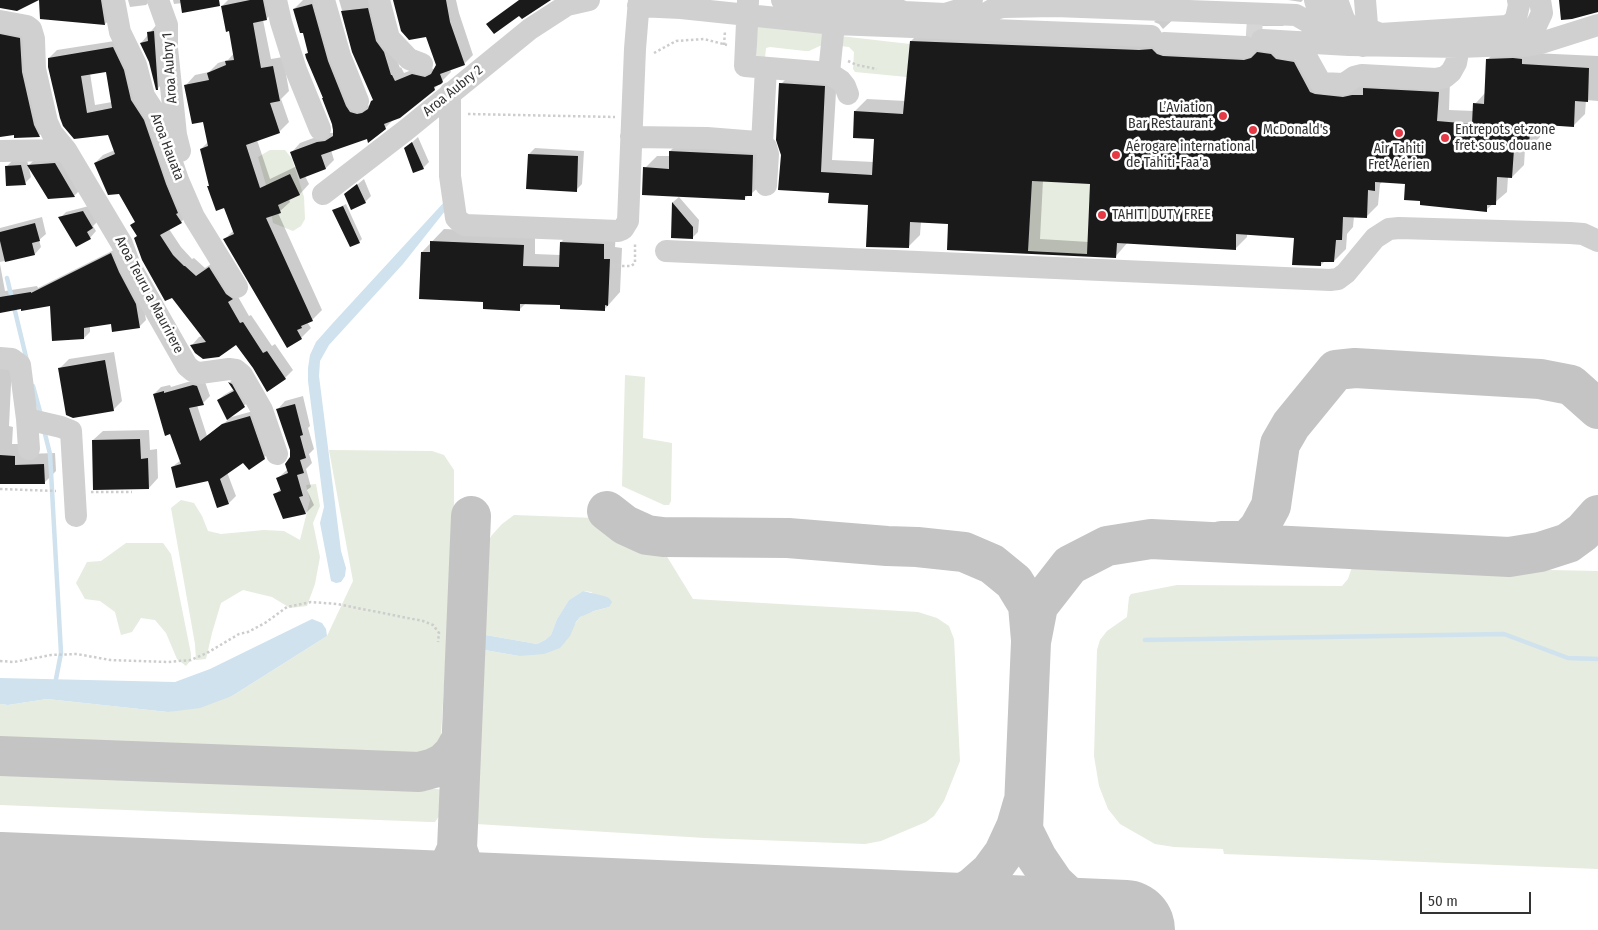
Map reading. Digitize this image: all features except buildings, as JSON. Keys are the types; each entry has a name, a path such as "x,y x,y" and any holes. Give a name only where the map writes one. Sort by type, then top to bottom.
{"street":[{"name":"Aroa Hauata","path":"114,0 120,32 136,65 144,96 154,113 178,180 194,217 237,288"},
{"name":"Aroa Aubry 1","path":"158,0 167,26 167,48 176,135 194,194 210,220"},
{"path":"276,0 296,70 320,129"},
{"path":"324,0 340,56 358,101"},
{"path":"379,0 389,38 409,59 422,64"},
{"name":"Aroa Aubry 2","path":"323,194 406,130 450,103 530,29 567,5 589,0"},
{"path":"789,4 893,15 939,7 945,14 965,8 972,0"},
{"path":"1315,0 1319,14 1336,43"},
{"path":"1327,0 1333,18 1336,43"},
{"path":"1336,43 1344,19 1337,0"},
{"path":"1365,0 1367,25 1375,33 1406,33 1507,26 1512,23 1518,12 1518,0"},
{"path":"450,103 450,176 452,196 456,218 465,225 618,231 623,229 628,220 631,128 644,52 638,3 703,5 748,16 840,24 1254,41 1459,47 1524,46 1541,43 1598,25"},
{"path":"789,4 869,35 1158,37"},
{"path":"644,52 642,36 657,21 703,5"},
{"path":"980,23 992,10 1003,7 1054,6 1296,15 1310,22 1336,43"},
{"path":"1541,7 1551,29 1564,35"},
{"path":"1512,45 1534,30 1541,7"},
{"path":"748,16 762,144"},
{"name":"Aroa Teuru a Maurirere","path":"0,21 27,26 31,29 34,39 35,69 46,122 52,134 66,150 122,244 130,266 188,366 193,371 200,373 229,369 236,370 242,375 262,410 277,454"},
{"path":"957,28 980,23 1158,37"},
{"path":"829,65 840,24"},
{"path":"1254,41 1302,49 1321,82 1344,84 1354,77 1362,75 1436,79 1445,77 1451,72 1456,63 1459,47"},
{"path":"755,67 829,65"},
{"path":"829,65 848,94"},
{"path":"631,128 743,140 762,144 766,147 768,154 766,185"},
{"path":"0,151 66,150"},
{"path":"666,251 1330,280 1338,279 1346,273 1375,238 1389,229 1570,233 1583,234 1598,241"},
{"path":"0,358 12,359 20,365 33,421 29,449"},
{"path":"33,421 71,431 76,516"}],"path":[{"path":"644,52 656,50 676,41 704,39 739,47 748,16"},
{"path":"829,65 842,58 857,65 877,69"},
{"path":"450,103 596,115 631,128"},
{"path":"612,266 631,266 634,263 635,235"},
{"path":"0,489 48,491"},
{"path":"75,492 132,492"},
{"path":"0,661 14,662 51,655 78,654 110,660 168,662 191,660 239,634 248,632 265,623 287,607 311,602 326,602 423,621 433,625 439,634 438,642"}],"shaded area":[{"path":"756,23 823,26 822,45 809,51 770,47 766,48 765,58 757,56"},
{"path":"840,36 910,44 907,77 855,72 853,69 854,52 849,47 840,46"},
{"path":"270,150 285,150 292,159 304,197 305,219 301,226 293,231 273,223 266,185 258,157"},
{"path":"1032,181 1093,184 1089,202 1088,237 1097,255 1019,250 1029,229"},
{"path":"625,375 645,377 643,438 672,443 671,501 669,505 664,505 622,486"},
{"path":"329,450 432,451 444,455 454,470 454,516 441,736 439,743 433,751 424,755 0,740 0,704 8,705 47,699 168,712 232,696 327,636 353,581"},
{"path":"316,484 320,506 313,523 320,557 315,584 307,606 290,608 272,597 243,590 221,603 206,659 196,660 195,644 171,508 181,500 194,503 208,531 221,534 264,530 284,531 300,540 310,500 306,485"},
{"path":"514,515 595,518 625,538 666,555 693,599 918,612 937,618 949,626 954,639 960,761 944,801 934,816 926,822 881,841 865,844 705,838 476,824 479,649 519,656 572,628 580,617 587,613 609,607 591,592 583,591 569,600 557,619 551,635 537,644 480,634 486,545 502,524"},
{"path":"126,543 163,543 171,554 191,654 191,660 186,666 177,659 166,633 155,620 141,618 132,632 121,635 115,612 100,601 85,599 76,583 87,562 101,561"},
{"path":"1352,567 1598,571 1598,869 1224,854 1223,849 1174,847 1155,844 1120,824 1108,809 1099,786 1094,756 1097,650 1100,640 1107,631 1127,617 1131,594 1177,585 1342,586 1348,579"},
{"path":"0,773 437,789 441,790 440,815 435,822 430,822 0,805"}],"water":[{"path":"446,200 449,206 403,264 329,345 320,361 319,376 341,551 346,568 345,576 341,582 336,583 331,581 320,523 324,507 308,381 310,355 316,342"},
{"path":"583,591 604,596 612,602 609,607 580,617 570,636 560,648 544,654 519,656 479,649 480,634 537,644 545,640 551,635 557,619 569,600"},
{"path":"312,619 322,623 326,629 327,636 232,696 200,708 168,712 47,699 8,705 0,704 0,678 175,682 210,669"}],"waterway":[{"path":"7,278 27,361"},
{"path":"33,386 41,415"},
{"path":"44,430 50,454 61,653 56,679"},
{"path":"1145,640 1504,634 1568,658 1598,659"}],"taxiway":[{"path":"1221,541 1247,541 1259,528 1271,506 1280,444 1291,425 1336,370 1355,368 1540,379 1571,385 1598,409"},
{"path":"607,511 625,525 647,535 663,537 788,538 964,552 992,564 1014,582 1028,605 1031,640"},
{"path":"1122,930 1073,901 1054,883 1037,858 1023,830 1031,642 1038,606 1070,565 1107,546 1151,539 1509,557 1540,552 1568,543 1583,532 1598,515"},
{"path":"395,899 419,892 438,879 448,869 457,849 471,516"},
{"path":"0,756 419,772 444,763 453,754 461,740"},
{"path":"877,919 931,911 973,887 990,872 1004,853 1016,827 1023,803"},
{"path":"457,849 464,869 472,883 502,903"},
{"path":"0,879 7,882"}],"runway":[{"path":"0,882 1125,930"}],"tunnel":[{"path":"1246,34 1262,35"}],"place":[{"name":"L’Aviation Bar Restaurant","path":"1223,116"},
{"name":"McDonald's","path":"1253,130"},
{"name":"Air Tahiti Fret Aérien","path":"1399,133"},
{"name":"Entrepots et zone fret sous douane","path":"1445,138"},
{"name":"Aérogare international de Tahiti-Faa'a","path":"1116,155"},
{"name":"TAHITI DUTY FREE","path":"1102,215"}]}
